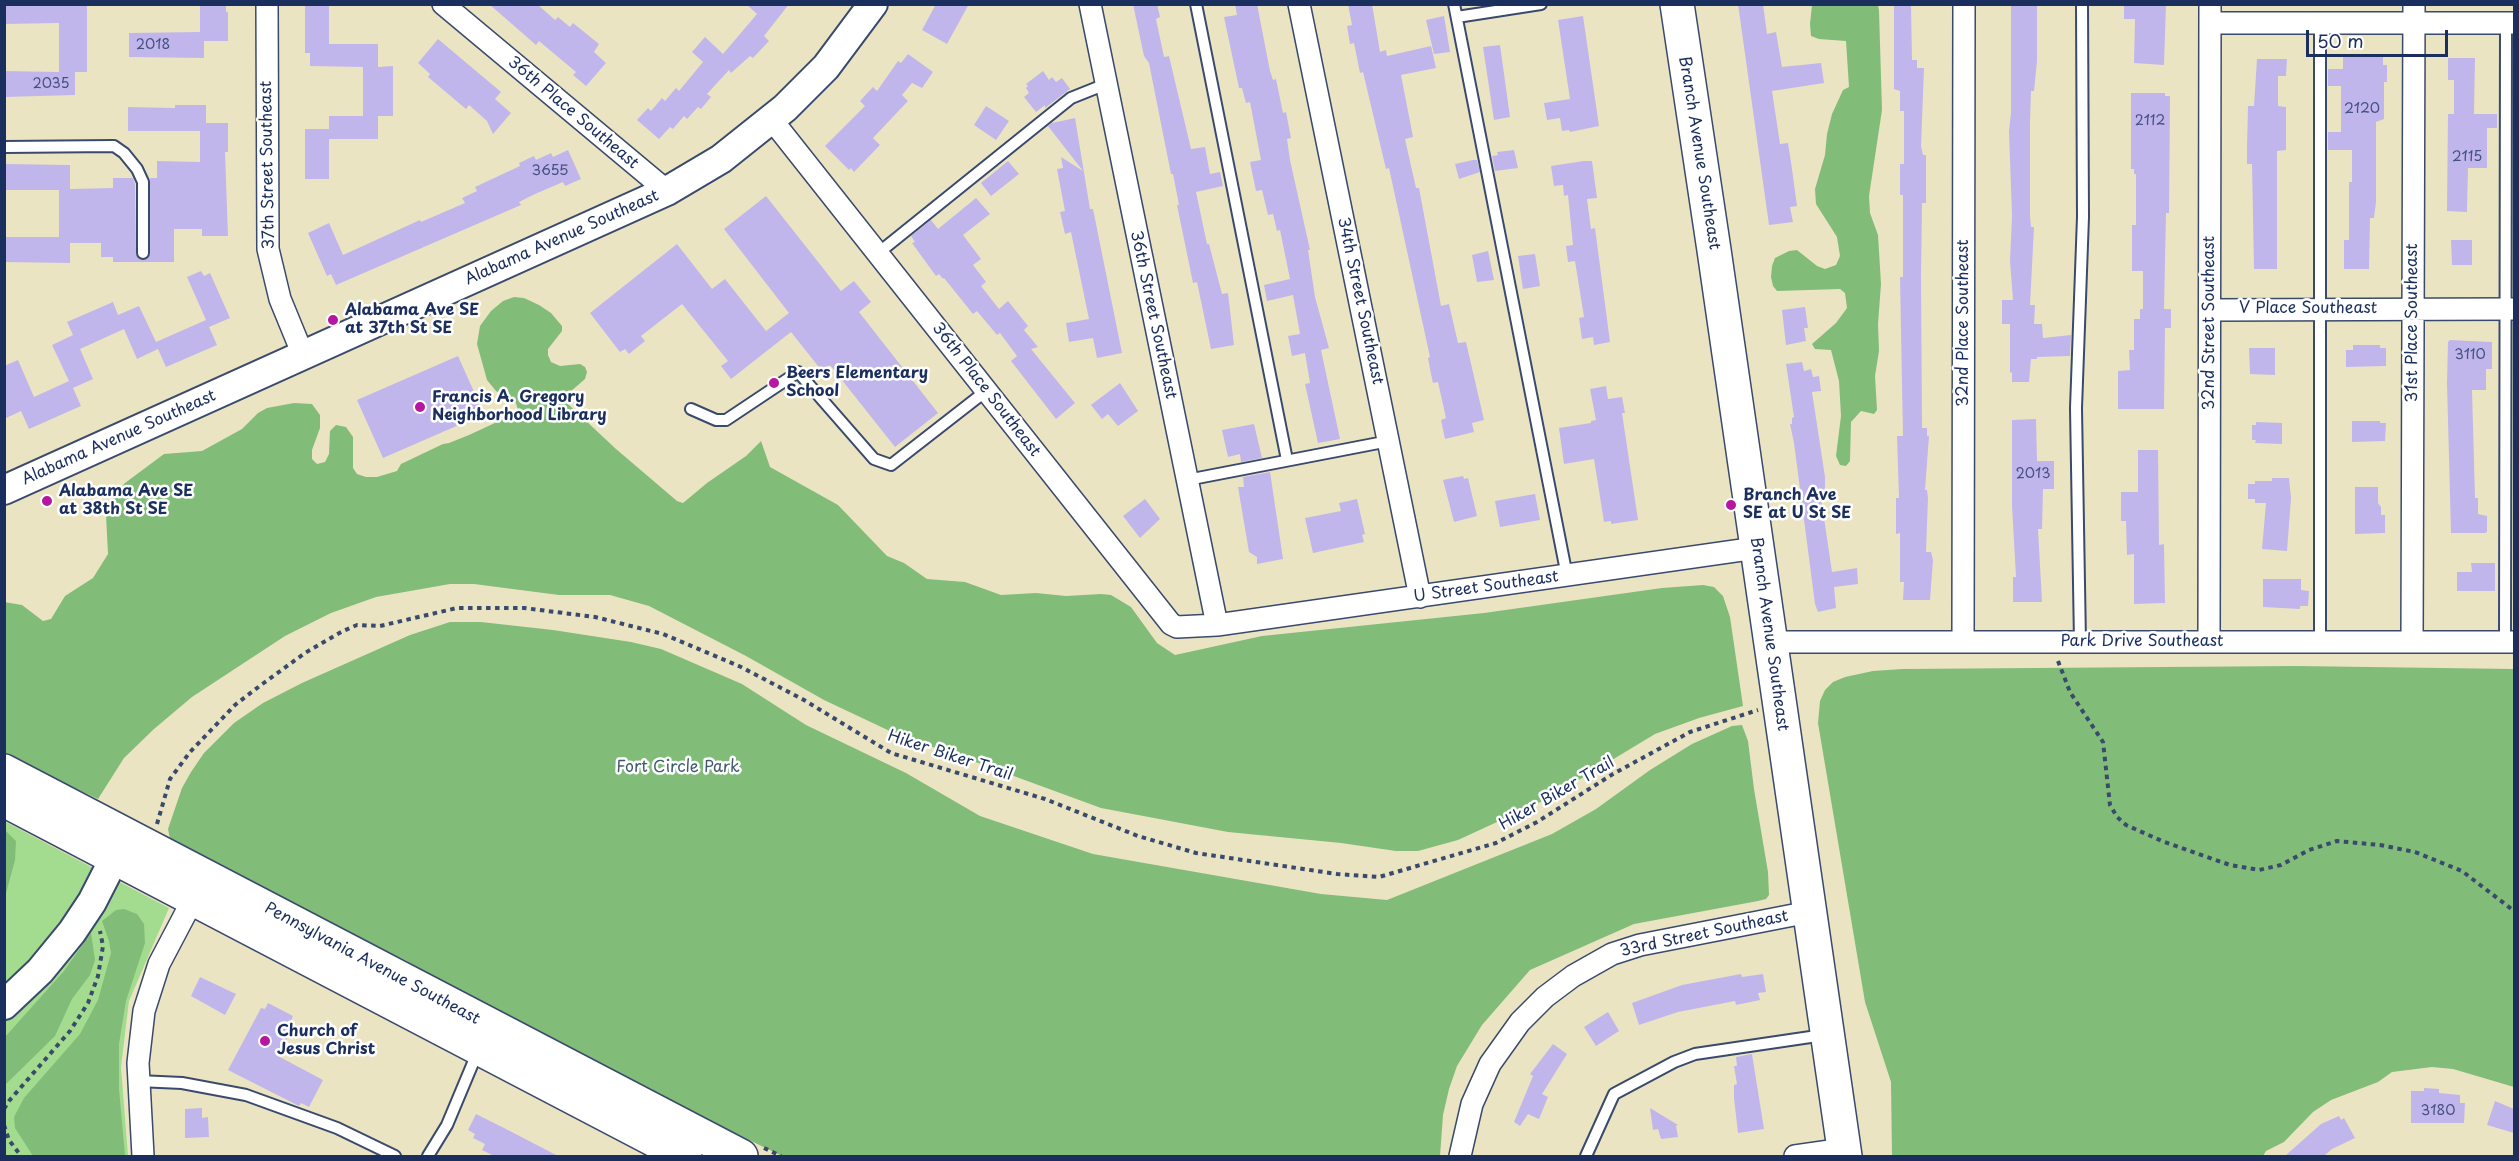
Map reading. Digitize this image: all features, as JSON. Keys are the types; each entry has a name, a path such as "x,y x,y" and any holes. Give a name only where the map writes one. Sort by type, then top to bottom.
{"highway":[{"name":"Branch Avenue Southeast","path":"1677,4 1844,1153"},
{"name":"Pennsylvania Avenue Southeast","path":"4,771 134,841 199,888 485,1037 741,1156"},
{"name":"Pennsylvania Avenue Southeast","path":"4,800 134,841"},
{"name":"Pennsylvania Avenue Southeast","path":"485,1037 685,1156"}],"main road":[{"name":"Alabama Avenue Southeast","path":"4,490 667,191 721,159 772,120 826,67 873,4"},
{"path":"4,1005 40,971 72,932 134,841"}],"street":[{"name":"37th Street Southeast","path":"267,4 268,249 280,299 303,355"},
{"name":"36th Place Southeast","path":"443,4 667,191"},
{"name":"36th Street Southeast","path":"1090,4 1216,625"},
{"name":"34th Street Southeast","path":"1299,4 1420,597"},
{"name":"32nd Place Southeast","path":"1963,642 1964,4"},
{"path":"2210,14 2320,24 2414,14 2510,23"},
{"name":"32nd Street Southeast","path":"2209,642 2210,14"},
{"name":"31st Place Southeast","path":"2412,641 2414,14"},
{"name":"36th Place Southeast","path":"772,120 1171,624 1183,628 1216,625"},
{"name":"V Place Southeast","path":"2210,310 2510,309"},
{"name":"U Street Southeast","path":"1216,625 1756,548"},
{"name":"Park Drive Southeast","path":"1769,642 2510,642"},
{"path":"143,1156 138,1081 141,1028 149,990 159,964 199,888"},
{"name":"33rd Street Southeast","path":"1460,1156 1472,1104 1495,1056 1509,1035 1533,1009 1573,976 1612,954 1640,945 1809,912"},
{"path":"1795,1156 1844,1153"}],"lane":[{"path":"1196,4 1287,460"},
{"path":"1454,4 1567,576"},
{"path":"1457,17 1541,4"},
{"path":"2080,642 2076,408 2083,217 2082,4"},
{"path":"2510,23 2510,642"},
{"path":"2320,24 2320,642"},
{"path":"877,254 1071,98 1106,84"},
{"path":"4,147 114,146 124,153 137,169 143,182 143,253"},
{"path":"691,409 716,420 726,420 798,372 874,459 891,465 986,391"},
{"path":"1187,480 1389,441"},
{"path":"1586,1156 1614,1094 1674,1062 1695,1054 1827,1034"},
{"path":"428,1156 447,1125 485,1037"},
{"path":"138,1081 182,1083 246,1095 337,1128 395,1156"}],"path":[{"name":"Hiker Biker Trail","path":"134,841 170,779 190,752 220,720 261,685 305,653 357,625 380,626 457,608 524,608 595,616 663,634 752,672 804,700 891,753 1044,798 1138,836 1196,853 1337,874 1379,877 1496,843 1537,822 1612,774 1690,732 1736,715 1779,704"},
{"path":"2057,657 2070,692 2103,742 2110,805 2117,817 2126,825 2162,841 2230,865 2259,870 2282,865 2309,850 2337,841 2380,845 2415,852 2462,871 2514,910"},
{"path":"4,1109 70,1031 88,1002 98,976 103,946 100,923"},
{"path":"4,1125 9,1140 21,1156"}],"green space":[{"path":"1812,5 1878,5 1879,11 1882,110 1869,196 1870,213 1878,235 1881,284 1878,324 1879,351 1875,376 1877,410 1874,414 1861,411 1851,422 1850,461 1846,466 1840,465 1836,456 1841,416 1839,381 1831,350 1815,349 1812,344 1836,323 1847,308 1845,293 1840,289 1777,291 1771,277 1775,258 1789,251 1797,250 1817,266 1825,269 1836,265 1840,256 1837,237 1816,204 1815,189 1825,155 1832,114 1843,90 1849,87 1846,41 1819,39 1811,36"},
{"path":"514,297 524,298 539,305 551,313 562,326 562,331 548,349 551,362 560,366 580,364 585,367 587,372 585,379 570,392 569,405 616,449 677,501 683,503 746,456 761,441 770,467 838,505 887,556 904,563 927,579 965,582 1001,595 1036,593 1066,596 1111,595 1131,607 1157,643 1175,655 1262,636 1484,613 1662,588 1703,585 1714,587 1723,596 1730,617 1743,706 1699,718 1655,734 1549,798 1458,840 1418,851 1396,851 1228,832 1101,808 940,749 913,742 824,700 746,656 649,606 610,595 559,595 474,584 450,584 376,597 331,613 285,636 192,697 154,729 124,758 98,799 5,755 4,602 22,605 43,621 51,619 65,596 93,578 108,554 106,515 114,496 125,483 164,454 202,451 242,429 258,413 267,408 294,403 312,404 320,415 320,428 312,450 312,459 317,464 325,462 329,454 330,431 336,425 346,427 353,437 353,468 357,474 377,477 397,471 401,464 443,444 469,435 518,410 516,403 496,391 487,380 477,344 480,326 491,311 503,301"},
{"name":"Fort Circle Park","path":"450,622 481,622 553,630 661,649 742,684 806,725 906,773 980,816 1093,854 1321,894 1387,900 1552,834 1596,809 1650,770 1692,744 1732,726 1742,725 1748,741 1768,872 1769,895 1766,899 1758,901 1634,924 1530,970 1482,1025 1457,1066 1443,1115 1440,1156 782,1156 524,1028 431,978 407,961 298,908 170,839 168,829 182,788 204,753 234,723 263,703 302,683 410,635"},
{"path":"2296,666 2514,669 2514,1087 2453,1069 2432,1067 2392,1072 2378,1082 2331,1100 2313,1112 2284,1142 2266,1151 2263,1156 1892,1156 1891,1082 1865,1002 1818,723 1820,701 1825,690 1833,682 1845,677 1873,671 1902,669"},
{"path":"4,821 169,908 129,1001 121,1067 128,1156 5,1156"},
{"path":"5,830 16,841 15,860 5,897"},
{"path":"124,909 137,914 144,924 145,943 126,1001 119,1044 119,1089 125,1156 33,1156 15,1128 14,1117 24,1098 80,1034 98,1000 111,953 102,921 116,910"},
{"path":"91,933 95,960 90,975 72,999 55,1036 5,1085 5,1037 64,971"}],"building":[{"path":"4,4 87,4 87,72 75,72 75,95 4,97 4,71 59,72 59,23 4,24"},
{"path":"200,4 226,4 228,41 204,41 204,58 129,57 129,33 200,32"},
{"path":"305,4 329,4 329,44 378,44 378,67 393,66 393,116 378,116 378,139 329,139 329,179 305,179 305,129 329,129 329,116 363,116 363,67 310,66 310,53 305,53"},
{"path":"489,4 537,4 555,20 558,17 570,27 573,23 599,44 594,52 606,63 586,86 573,75 576,72 539,41 536,45"},
{"path":"746,4 789,4 764,36 769,41 753,58 750,56 731,73 729,70 707,94 711,97 701,109 698,107 687,119 684,116 673,129 670,127 659,139 637,120 648,108 651,111 662,98 665,101 676,88 679,91 703,62 692,52 705,37 723,54 757,14"},
{"path":"936,4 969,4 947,44 922,30"},
{"path":"1133,4 1157,4 1160,17 1156,19 1164,57 1169,56 1191,149 1205,147 1210,174 1220,172 1223,186 1196,192 1207,244 1209,244 1222,294 1228,293 1234,345 1211,349 1197,282 1193,283 1173,174 1171,174 1149,63 1144,56"},
{"path":"1235,4 1257,4 1270,71 1273,80 1276,79 1283,113 1286,112 1291,138 1287,139 1290,160 1310,250 1308,250 1315,297 1329,348 1321,350 1340,439 1318,443 1305,384 1310,383 1305,353 1292,356 1288,336 1300,334 1293,295 1267,301 1264,285 1290,279 1280,230 1277,231 1273,214 1268,215 1262,190 1256,191 1250,162 1261,160 1250,102 1246,103 1242,88 1239,88 1224,17 1237,15"},
{"path":"1348,4 1372,4 1380,52 1386,50 1387,56 1431,46 1436,68 1401,75 1413,137 1405,139 1416,188 1419,188 1441,306 1449,304 1458,343 1466,342 1484,420 1472,423 1474,432 1445,439 1441,420 1446,418 1438,382 1433,383 1428,358 1430,357 1389,168 1386,169 1354,43 1350,44 1347,26 1352,25"},
{"path":"1738,4 1763,4 1767,34 1776,32 1782,67 1821,63 1824,83 1772,91 1780,144 1788,143 1797,206 1790,207 1793,222 1769,225"},
{"path":"1894,4 1911,4 1912,60 1917,60 1917,68 1924,68 1921,146 1923,155 1926,155 1926,203 1922,203 1922,428 1927,428 1927,436 1929,436 1925,490 1927,490 1928,498 1926,552 1931,552 1933,560 1930,600 1903,600 1904,582 1900,582 1900,533 1896,534 1896,498 1899,498 1897,436 1903,436 1900,277 1903,277 1903,195 1900,195 1900,164 1904,164 1904,111 1900,111 1900,91 1894,89"},
{"path":"2011,4 2037,4 2037,61 2034,91 2031,91 2030,122 2030,216 2031,227 2034,227 2030,305 2035,305 2034,324 2042,324 2043,338 2071,335 2070,356 2031,359 2029,382 2012,382 2010,324 2002,324 2002,300 2013,300 2010,261 2012,216 2009,131"},
{"path":"2124,4 2166,4 2164,65 2134,63 2135,19 2124,19"},
{"path":"1444,16 1450,52 1434,54 1426,20"},
{"path":"1583,16 1599,126 1570,132 1569,130 1562,131 1560,118 1547,120 1544,103 1570,99 1558,20"},
{"path":"438,39 501,92 495,99 511,113 493,134 487,121 469,105 466,109 428,77 430,74 418,63"},
{"path":"1500,45 1510,117 1494,120 1483,47"},
{"path":"908,54 933,72 922,88 912,83 902,95 908,101 873,138 880,145 854,172 851,168 849,170 825,146 865,106 860,101 873,87 877,91 898,61 901,63"},
{"path":"2343,54 2383,54 2383,65 2387,65 2387,82 2384,82 2384,119 2376,122 2376,202 2374,218 2370,218 2369,269 2344,269 2344,240 2349,240 2349,182 2352,182 2352,150 2328,150 2328,132 2341,132 2341,86 2328,86 2328,69 2343,69"},
{"path":"2448,58 2475,58 2474,114 2497,114 2497,128 2487,128 2487,168 2468,168 2467,212 2447,211 2448,114 2454,114 2454,80 2448,80"},
{"path":"2257,59 2287,59 2286,76 2278,76 2278,106 2286,107 2286,150 2277,151 2277,269 2254,269 2252,164 2247,164 2247,148 2248,106 2254,106"},
{"path":"1043,71 1049,80 1052,77 1056,82 1062,78 1070,89 1036,112 1024,97 1029,93 1026,84"},
{"path":"2131,93 2165,93 2165,96 2170,96 2169,213 2166,213 2164,309 2171,309 2171,328 2165,328 2164,409 2118,409 2118,371 2130,370 2129,350 2134,350 2134,319 2140,319 2140,309 2143,309 2143,271 2132,271 2132,225 2136,225 2136,174 2134,174 2134,169 2131,169"},
{"path":"175,105 206,105 206,123 228,123 228,152 225,152 228,236 202,236 202,229 174,229 174,262 113,262 113,257 101,257 101,243 70,243 70,263 4,262 4,237 59,237 59,190 4,190 4,164 70,165 70,189 113,188 113,178 133,178 136,254 140,260 147,259 150,253 150,178 157,178 157,161 200,162 200,131 128,131 128,107 175,108"},
{"path":"986,106 1009,121 996,140 974,125"},
{"path":"1075,118 1090,209 1093,209 1122,353 1097,358 1093,338 1069,342 1066,323 1089,319 1071,232 1065,234 1060,212 1065,211 1057,169 1063,168 1061,157 1083,171 1048,126"},
{"path":"568,150 581,179 565,186 563,182 535,194 519,202 521,205 336,285 331,274 327,276 308,233 329,223 343,255 420,220 421,222 465,203 462,198 477,191 475,187 520,166 519,163 534,156 536,160 551,153 553,157"},
{"path":"1514,150 1518,168 1495,171 1492,156 1498,155 1497,152"},
{"path":"1477,160 1480,172 1459,179 1455,164"},
{"path":"1008,161 1019,174 991,196 981,183"},
{"path":"1592,161 1597,198 1587,199 1591,229 1595,228 1610,342 1594,345 1593,337 1582,339 1579,318 1584,317 1575,261 1568,262 1566,246 1573,245 1568,195 1564,196 1563,185 1554,186 1551,166"},
{"path":"766,196 841,291 854,281 871,302 859,312 938,413 895,447 830,365 822,371 791,332 731,379 721,366 728,361 682,304 641,336 645,341 629,354 625,349 620,352 590,313 677,244 712,289 725,279 766,331 789,313 724,229"},
{"path":"976,198 990,214 963,235 981,259 973,265 986,282 981,286 999,309 1008,301 1028,326 1024,330 1038,347 1031,349 1075,403 1056,419 1011,361 1017,356 1000,333 997,335 977,311 973,314 944,278 939,274 936,276 912,243 915,242 911,236 931,220 938,229"},
{"path":"2451,240 2472,240 2472,265 2452,265"},
{"path":"1488,251 1494,280 1477,282 1472,255"},
{"path":"1535,254 1540,286 1523,289 1518,256"},
{"path":"201,271 204,276 210,273 230,318 209,327 217,345 166,367 158,349 137,359 124,329 80,349 93,379 73,388 81,406 29,429 21,411 4,419 4,366 18,360 34,397 69,381 52,345 73,335 67,322 113,302 118,315 139,306 156,342 206,320 187,277"},
{"path":"1805,307 1808,328 1804,328 1806,341 1786,345 1782,310"},
{"path":"2450,340 2492,342 2492,369 2486,369 2486,390 2472,390 2475,498 2478,498 2478,514 2487,516 2487,532 2485,533 2451,533 2447,383 2448,342"},
{"path":"2353,345 2380,345 2380,348 2386,348 2386,366 2346,367 2346,350 2353,350"},
{"path":"2249,348 2275,348 2275,375 2250,374"},
{"name":"Francis A. Gregory Neighborhood Library","path":"458,356 484,414 383,458 357,400"},
{"path":"1802,362 1804,371 1811,369 1813,377 1819,376 1821,391 1812,392 1825,477 1825,490 1820,491 1832,572 1857,568 1858,584 1834,587 1836,608 1818,612 1790,424 1794,417 1786,364"},
{"path":"1120,383 1138,411 1118,426 1108,414 1102,419 1091,405"},
{"path":"1606,386 1608,399 1622,397 1625,413 1622,413 1638,520 1611,524 1611,521 1604,522 1594,459 1564,464 1559,428 1591,423 1596,420 1590,389"},
{"path":"2036,419 2037,461 2054,461 2054,489 2043,489 2042,529 2038,529 2042,602 2013,602 2013,577 2016,577 2012,506 2012,420"},
{"path":"2352,421 2386,423 2385,441 2352,442"},
{"path":"2256,422 2282,423 2282,444 2255,443 2256,440 2252,440 2252,425 2256,425"},
{"path":"1254,424 1262,458 1241,462 1240,454 1228,457 1222,430"},
{"path":"2138,450 2158,450 2159,545 2164,544 2165,603 2134,604 2134,554 2127,555 2126,521 2121,521 2121,492 2138,492"},
{"path":"1270,472 1283,559 1257,564 1257,557 1249,552 1238,487 1244,487 1243,477"},
{"path":"1463,476 1464,479 1468,478 1477,516 1454,522 1443,480"},
{"path":"2272,478 2289,478 2291,498 2287,551 2262,549 2266,503 2255,503 2255,499 2248,499 2248,484 2255,484 2255,481 2272,481"},
{"path":"2355,487 2378,487 2381,515 2385,515 2385,533 2355,534"},
{"path":"1535,494 1540,520 1500,527 1495,501"},
{"path":"1145,499 1160,519 1140,538 1123,516"},
{"path":"1357,499 1365,534 1362,535 1364,542 1313,553 1305,518 1341,511 1339,503"},
{"path":"2471,563 2495,563 2495,591 2457,591 2457,572 2472,572"},
{"path":"2263,579 2301,579 2301,590 2309,591 2308,606 2300,606 2300,609 2263,607"},
{"path":"1741,974 1742,977 1763,974 1766,992 1758,993 1760,1000 1736,1005 1735,1001 1678,1012 1639,1025 1632,1003 1682,985"},
{"name":"Church of Jesus Christ","path":"200,977 236,994 225,1015 191,996"},
{"name":"Church of Jesus Christ","path":"268,1003 293,1016 290,1023 294,1025 278,1056 323,1080 309,1107 301,1103 299,1106 228,1070 261,1008 265,1009"},
{"path":"1608,1012 1619,1031 1596,1046 1584,1027"},
{"path":"1553,1044 1567,1054 1542,1094 1548,1097 1539,1119 1528,1114 1520,1126 1514,1122 1533,1076 1530,1074"},
{"path":"1752,1054 1764,1129 1738,1133 1734,1098 1734,1085 1737,1084 1734,1066 1737,1066 1736,1057"},
{"path":"2424,1088 2439,1089 2439,1093 2460,1095 2460,1103 2465,1103 2464,1123 2411,1123 2411,1091 2424,1091"},
{"path":"2495,1101 2514,1109 2514,1133 2487,1125"},
{"path":"202,1108 202,1118 208,1117 209,1137 185,1138 185,1109"},
{"path":"1650,1108 1678,1125 1676,1126 1678,1137 1661,1139 1658,1129 1653,1130"},
{"path":"476,1114 558,1156 494,1156 482,1150 485,1144 473,1138 475,1134 468,1130"},
{"path":"2339,1116 2341,1120 2344,1118 2355,1138 2332,1149 2324,1156 2285,1156 2321,1124"}],"place":[{"name":"Alabama Ave SE at 37th St SE","path":"333,320"},
{"name":"Beers Elementary School","path":"774,383"},
{"name":"Francis A. Gregory Neighborhood Library","path":"420,407"},
{"name":"Alabama Ave SE at 38th St SE","path":"47,501"},
{"name":"Branch Ave SE at U St SE","path":"1731,505"},
{"name":"Church of Jesus Christ","path":"265,1041"}]}
